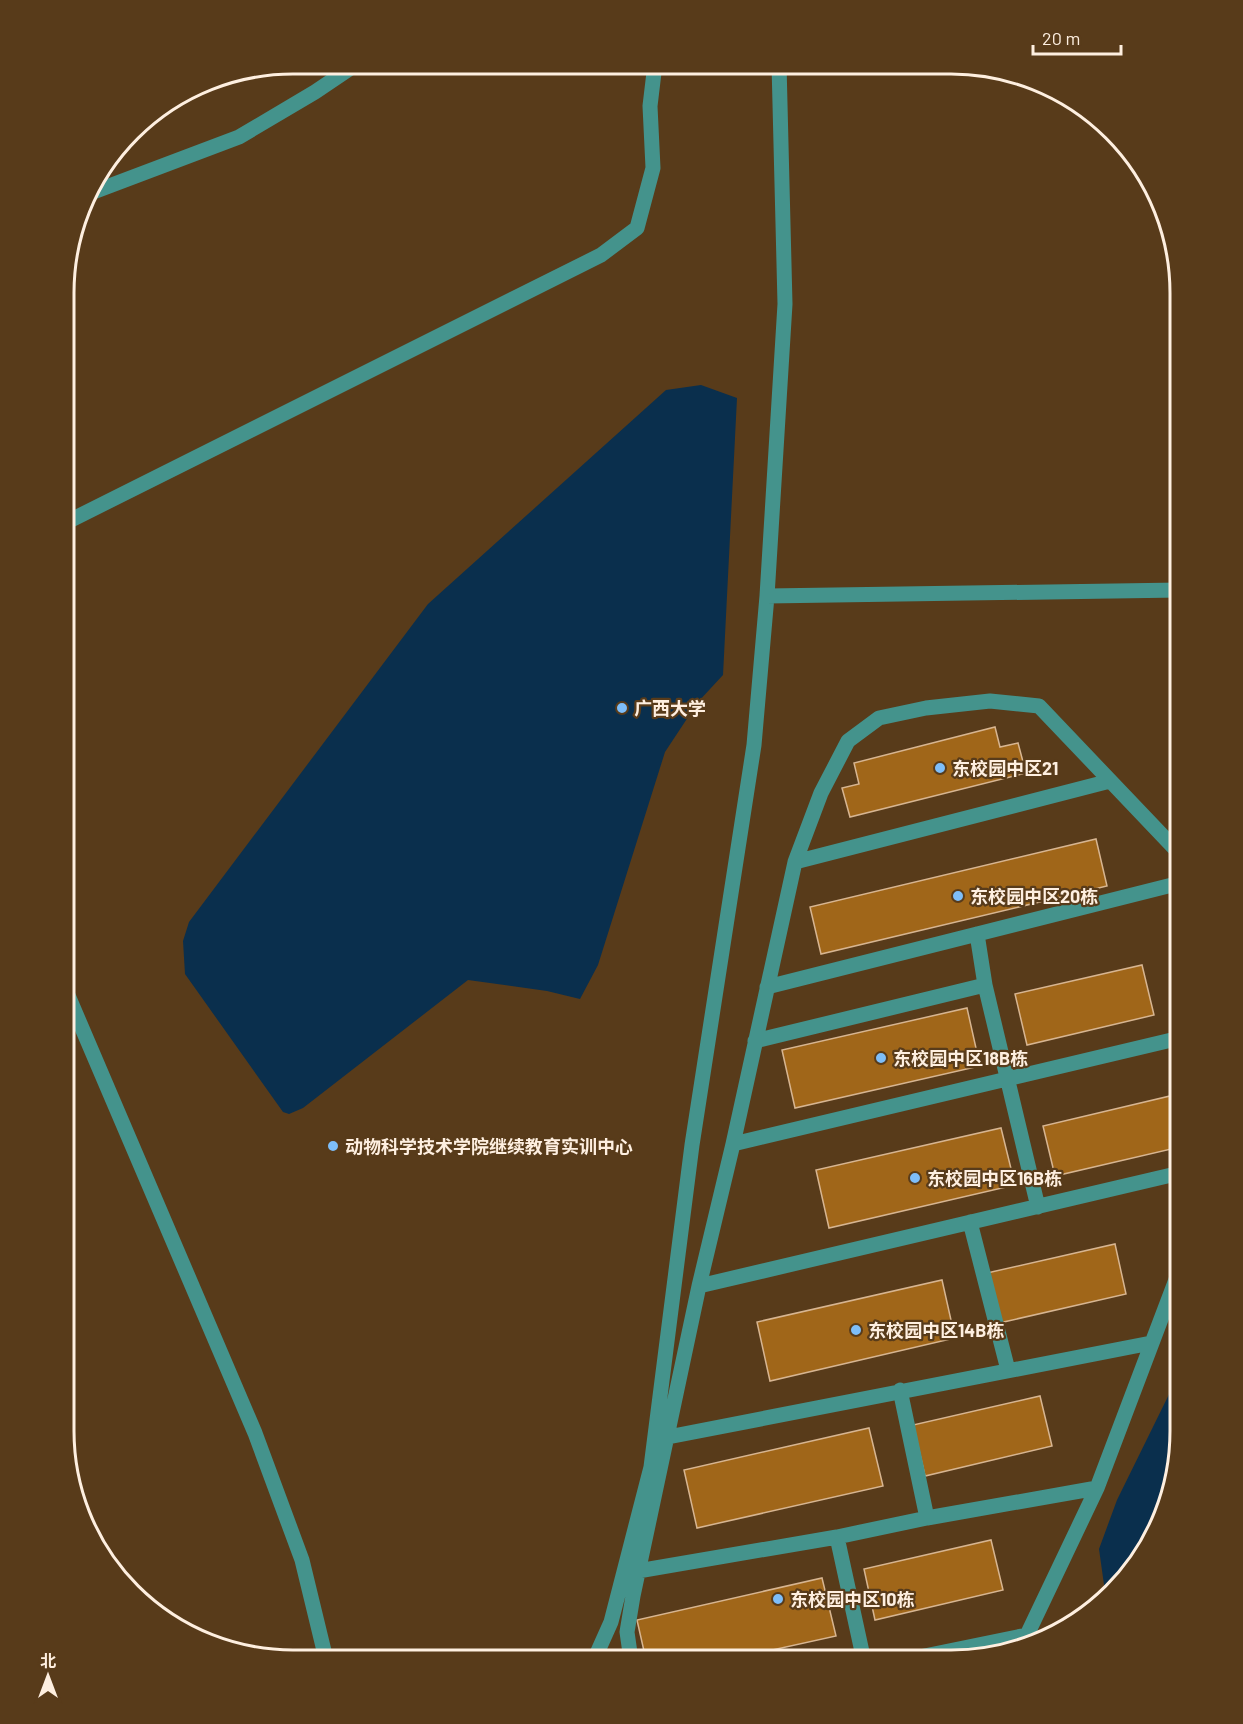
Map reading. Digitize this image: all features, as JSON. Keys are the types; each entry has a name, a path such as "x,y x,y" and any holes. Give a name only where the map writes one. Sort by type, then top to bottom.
{"street":[{"path":"99,190 239,137 341,74"},
{"path":"74,518 601,255 638,228 652,168 650,106 654,74"},
{"path":"598,1650 611,1622 651,1467 692,1144 754,746 767,596 785,304 779,74"},
{"path":"767,596 1170,590"},
{"path":"630,1650 627,1632 638,1571 699,1286 733,1144 795,862 821,793 848,741 879,718 926,708 990,701 1039,706 1170,844"},
{"path":"795,862 1110,781"},
{"path":"767,987 1170,886"},
{"path":"977,934 1006,1078 1038,1207"},
{"path":"755,1041 986,985"},
{"path":"74,1009 255,1433 302,1560 324,1650"},
{"path":"733,1144 1170,1040"},
{"path":"699,1286 1170,1175"},
{"path":"970,1222 1008,1370"},
{"path":"1028,1636 1097,1488 1170,1295"},
{"path":"668,1437 900,1390 1151,1343"},
{"path":"900,1390 927,1518"},
{"path":"638,1571 837,1537 927,1518 1097,1488"},
{"path":"837,1537 862,1650"},
{"path":"964,1650 1012,1642"}],"water":[{"path":"701,385 737,398 723,675 698,702 665,752 598,965 580,999 547,991 468,980 303,1108 289,1114 283,1112 185,974 183,941 189,922 428,604 666,390"},
{"path":"1170,1392 1168,1460 1158,1502 1133,1553 1104,1587 1099,1549 1117,1500"}],"building":[{"name":"东校园中区21","path":"995,727 1000,747 1018,743 1026,773 850,817 842,788 859,784 854,763"},
{"name":"东校园中区20栋","path":"1096,839 1107,886 821,954 810,907"},
{"path":"1142,965 1154,1015 1027,1045 1015,994"},
{"name":"东校园中区18B栋","path":"967,1008 980,1066 795,1108 782,1050"},
{"path":"1170,1096 1170,1149 1055,1176 1043,1126"},
{"name":"东校园中区16B栋","path":"1001,1128 1015,1185 829,1228 816,1170"},
{"path":"1115,1244 1126,1294 999,1323 987,1273"},
{"name":"东校园中区14B栋","path":"942,1280 955,1338 770,1381 757,1322"},
{"path":"1040,1396 1052,1446 925,1476 913,1425"},
{"path":"869,1428 883,1486 697,1528 684,1470"},
{"path":"991,1540 1003,1590 875,1620 864,1569"},
{"name":"东校园中区10栋","path":"822,1578 836,1636 772,1650 644,1650 637,1620"}],"place":[{"name":"广西大学","path":"622,708"},
{"name":"东校园中区21","path":"940,768"},
{"name":"东校园中区20栋","path":"958,896"},
{"name":"东校园中区18B栋","path":"881,1058"},
{"name":"动物科学技术学院继续教育实训中心","path":"333,1146"},
{"name":"东校园中区16B栋","path":"915,1178"},
{"name":"东校园中区14B栋","path":"856,1330"},
{"name":"东校园中区10栋","path":"778,1599"}]}
